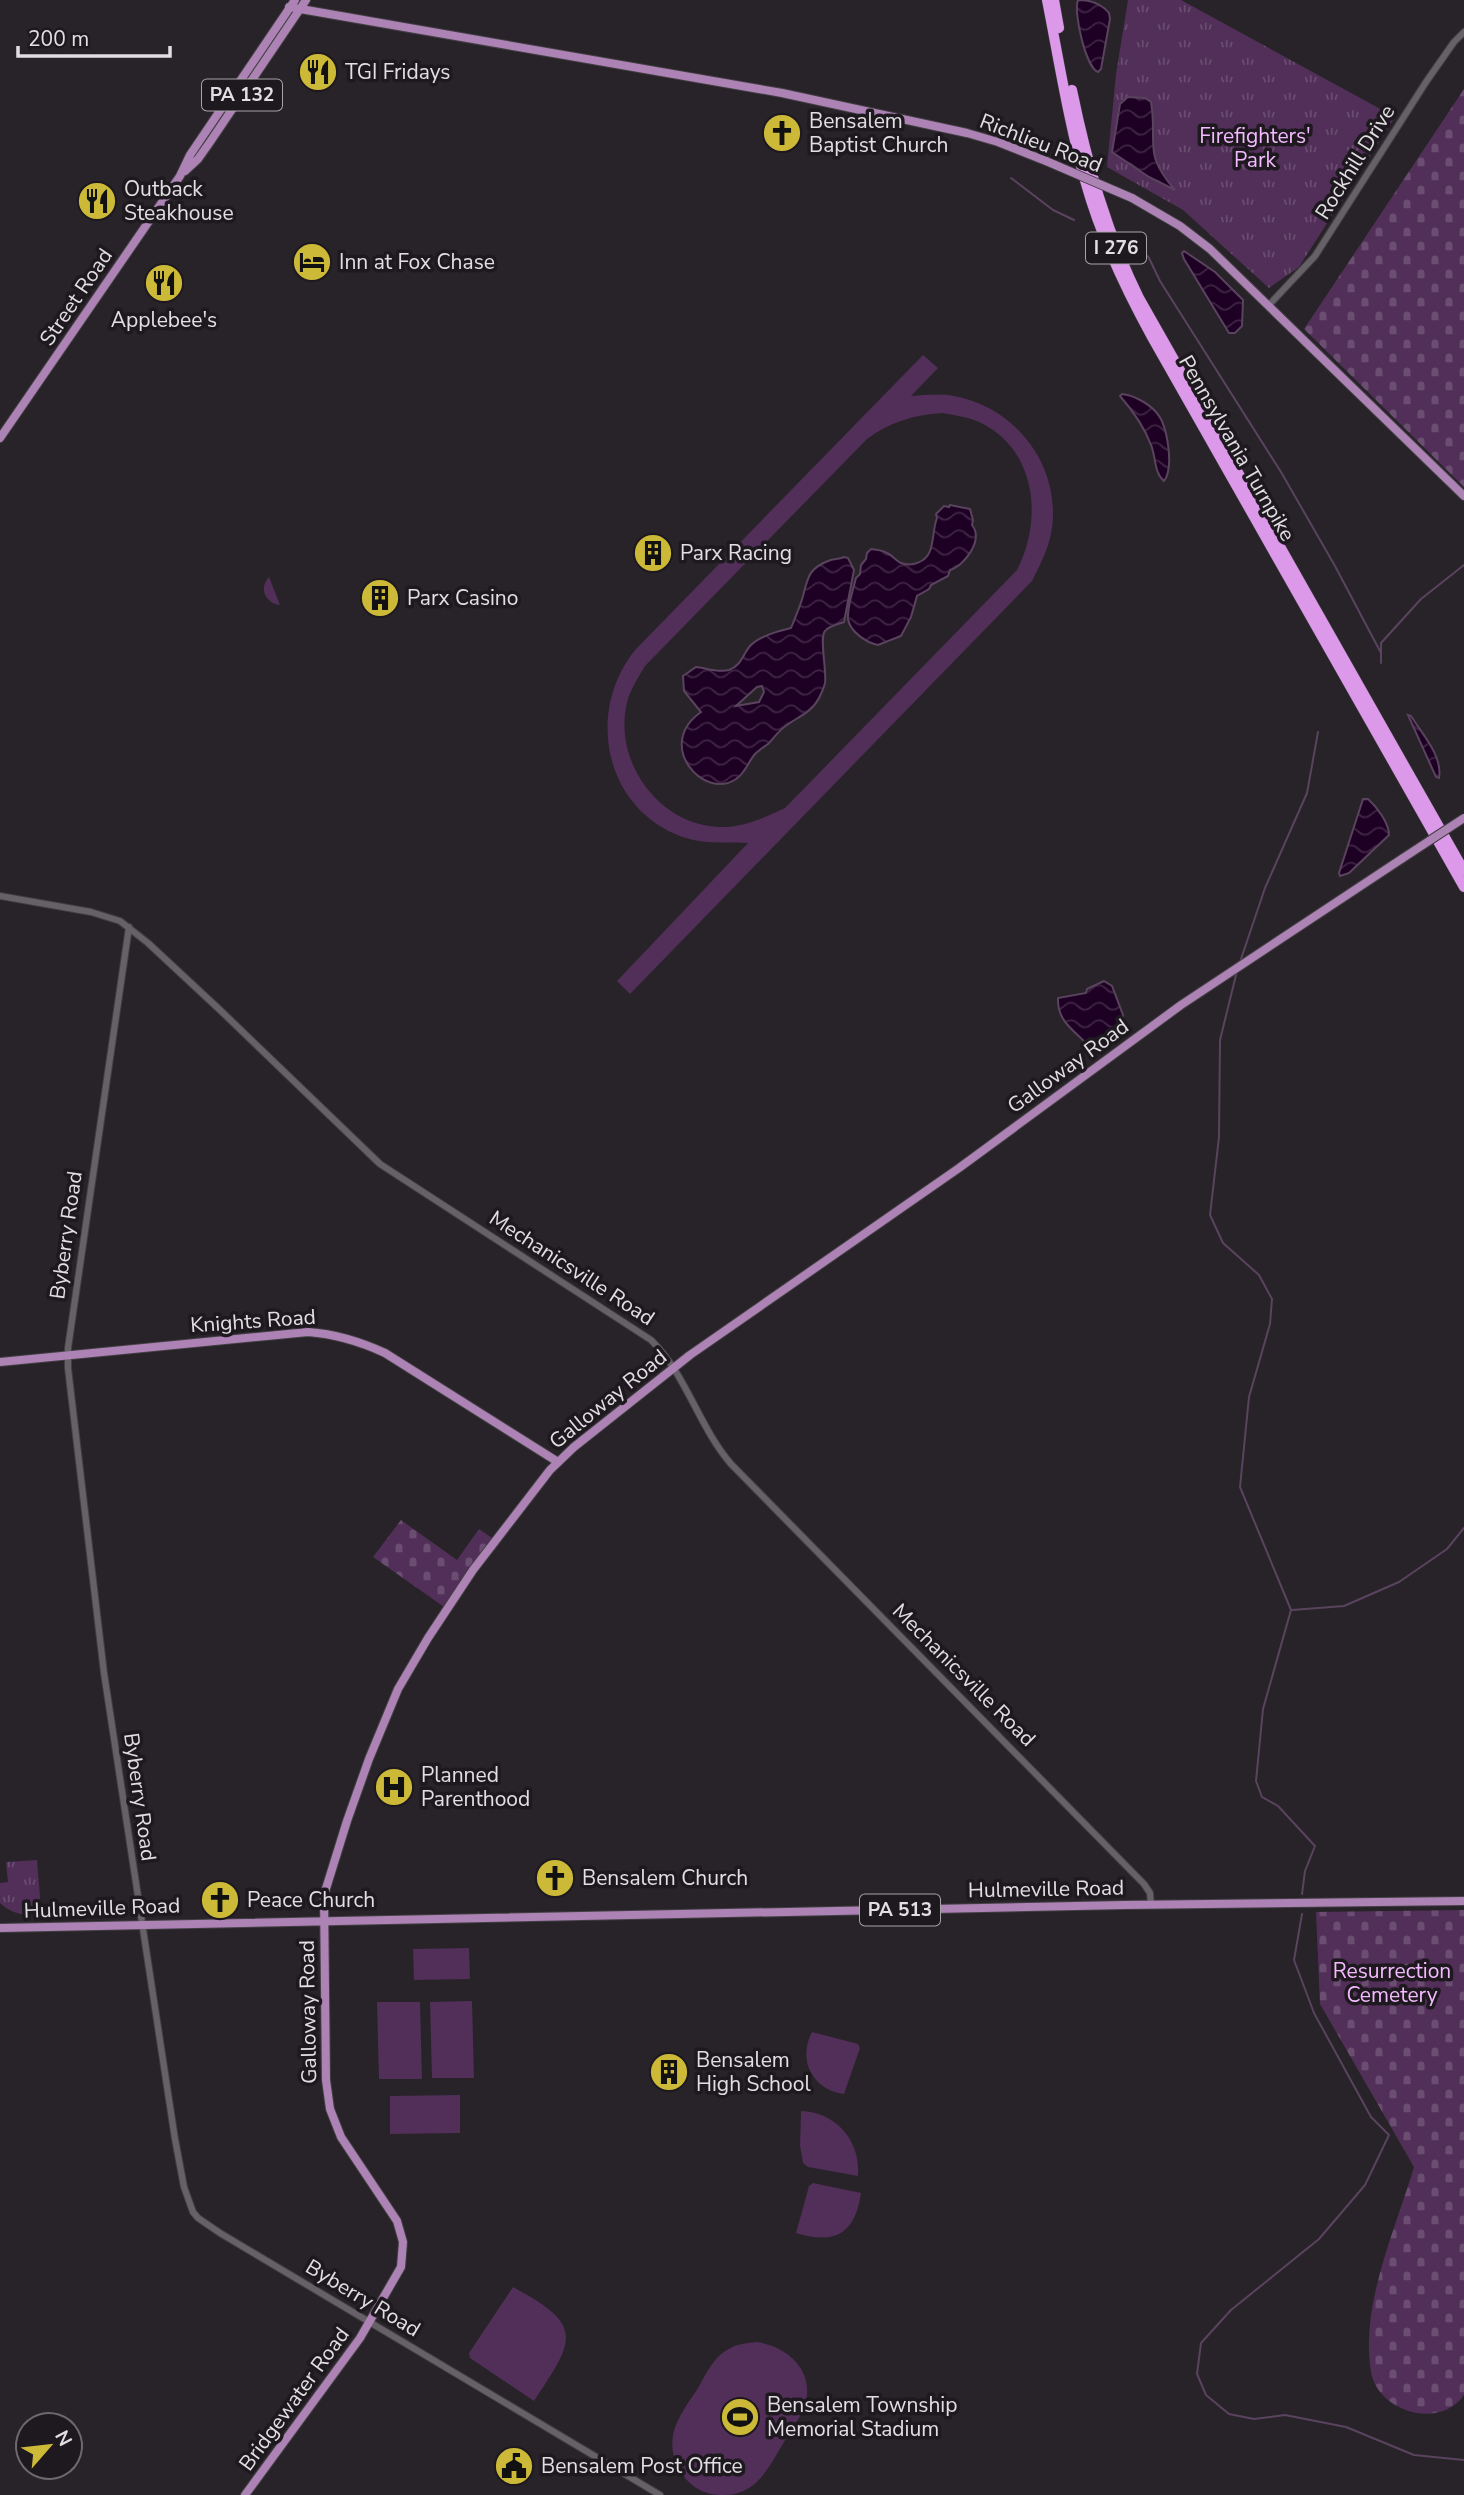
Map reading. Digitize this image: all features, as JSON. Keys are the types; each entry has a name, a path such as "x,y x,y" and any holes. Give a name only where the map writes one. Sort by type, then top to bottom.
{"highway":[{"name":"Pennsylvania Turnpike","path":"1047,0 1086,184 1103,235 1123,282 1464,887"},
{"name":"Pennsylvania Turnpike","path":"1054,0 1085,154 1107,224 1132,282 1464,871"}],"main road":[{"name":"Street Road","path":"180,176 198,159 229,116 306,0"},
{"name":"Street Road","path":"0,438 180,176 190,155 292,4"},
{"name":"Richlieu Road","path":"292,4 300,9 782,93 967,133 1046,161 1132,198 1195,236 1269,304 1464,496"},
{"path":"229,116 226,108 231,95"},
{"path":"202,137 210,142"},
{"name":"Galloway Road","path":"370,2323 401,2267 403,2242 397,2221 341,2137 330,2109 326,2080 324,1895 369,1759 398,1689 473,1570 558,1462 672,1368 952,1172 1181,1004 1464,818"},
{"name":"Knights Road","path":"0,1362 308,1332 336,1334 358,1340 385,1353 558,1462"},
{"name":"Hulmeville Road","path":"0,1928 1464,1901"},
{"name":"Bridgewater Road","path":"245,2495 370,2323"}],"street":[{"name":"Rockhill Drive","path":"1269,304 1315,256 1426,82 1464,32"},
{"name":"Mechanicsville Road","path":"0,896 105,915 129,927 220,1010 380,1164 648,1338 662,1352 704,1425 731,1464 1144,1884 1150,1893 1151,1905"},
{"name":"Byberry Road","path":"129,927 68,1355 91,1575 142,1924 186,2196 194,2214 211,2228 660,2495"}],"green space":[{"name":"Firefighters' Park","path":"1128,0 1181,0 1395,117 1299,267 1269,288 1183,210 1107,167 1116,74"},
{"path":"1464,89 1464,487 1304,329"},
{"path":"923,355 938,368 911,396 954,396 993,411 1010,422 1025,437 1046,473 1051,493 1053,524 1047,549 1032,581 630,994 617,981 748,843 721,843 684,838 650,819 631,800 618,777 610,752 608,725 611,698 621,673 636,649","holes":["942,413 975,420 998,434 1013,449 1023,468 1030,487 1032,508 1030,530 1017,570 785,808 753,822 727,827 696,823 676,814 658,801 644,784 633,765 626,743 624,721 628,699 645,666 867,439 903,420"]},
{"path":"269,577 280,605 265,595 264,586"},
{"path":"401,1520 457,1560 479,1529 495,1540 447,1609 373,1557"},
{"path":"37,1860 41,1909 31,1914 10,1910 0,1903 0,1883 8,1882 6,1862"},
{"name":"Resurrection Cemetery","path":"1464,1910 1464,2395 1453,2406 1426,2414 1411,2412 1385,2397 1376,2386 1371,2372 1370,2321 1375,2295 1381,2268 1414,2167 1320,2004 1316,1912"},
{"path":"469,1948 470,1979 414,1980 413,1949"},
{"path":"472,2001 474,2078 432,2078 430,2002"},
{"path":"377,2002 420,2002 422,2079 379,2079"},
{"path":"812,2032 858,2044 860,2048 844,2094 824,2087 811,2072 806,2053"},
{"path":"460,2095 460,2133 390,2134 390,2096"},
{"path":"801,2111 825,2117 844,2131 855,2151 858,2176 808,2167 803,2163 800,2146"},
{"path":"813,2183 861,2193 854,2218 841,2233 822,2238 796,2233 809,2186"},
{"path":"513,2287 553,2313 562,2324 566,2336 558,2363 534,2401 470,2358 469,2353"},
{"name":"Bensalem Township Memorial Stadium","path":"757,2342 780,2350 798,2364 807,2385 803,2410 767,2470 754,2485 735,2494 717,2495 704,2492 684,2477 675,2461 672,2443 676,2425 718,2357 734,2346"}],"water":[{"path":"1078,0 1095,3 1109,13 1101,69 1098,72 1089,61 1082,39 1077,16"},
{"path":"1128,97 1145,98 1151,102 1155,157 1175,190 1149,177 1112,152 1120,104"},
{"path":"1184,251 1215,272 1243,300 1242,326 1235,333 1229,333 1184,259"},
{"path":"1120,396 1131,396 1153,409 1164,426 1169,467 1164,481 1158,474 1153,450 1145,431"},
{"path":"944,506 970,509 976,538 971,552 950,570 948,576 917,596 911,617 901,636 878,645 864,639 849,624 848,614 856,578 867,553 871,549 881,551 905,564 922,561 931,547 936,514"},
{"path":"848,558 854,570 844,622 829,628 823,634 825,683 816,703 809,711 784,727 755,754 736,779 723,784 698,776 683,754 682,739 688,725 701,712 684,691 683,676 696,667 716,671 729,670 739,663 754,642 769,634 791,628 813,571 821,564","holes":["762,686 764,692 759,702 736,706 757,687"]},
{"path":"1408,715 1435,753 1439,778 1436,777"},
{"path":"1363,799 1368,799 1379,811 1389,835 1349,873 1340,876 1339,873"},
{"path":"1104,981 1112,986 1123,1015 1123,1024 1100,1041 1086,1043 1063,1018 1058,998 1086,993 1087,989"}],"waterway":[{"path":"1011,178 1053,210 1074,220"},
{"path":"1142,250 1281,472 1381,653"},
{"path":"1381,663 1381,643 1421,599 1464,565"},
{"path":"1240,962 1265,888 1307,793 1318,732"},
{"path":"1237,971 1220,1040 1219,1137 1210,1215 1223,1243 1259,1275 1272,1299 1270,1324 1249,1397 1240,1487 1291,1610 1263,1709 1256,1781 1262,1797 1278,1806 1315,1846 1305,1871 1302,1894"},
{"path":"1292,1610 1344,1606 1399,1582 1447,1549 1464,1528"},
{"path":"1302,1914 1294,1960 1314,2013 1371,2117 1389,2135 1365,2185 1319,2239 1231,2310 1201,2343 1197,2374 1206,2395 1229,2414 1254,2419 1285,2415 1346,2427 1414,2455 1464,2460"}],"place":[{"name":"TGI Fridays","path":"318,72"},
{"name":"Bensalem Baptist Church","path":"782,133"},
{"name":"Outback Steakhouse","path":"97,201"},
{"name":"Inn at Fox Chase","path":"312,262"},
{"name":"Applebee's","path":"164,283"},
{"name":"Parx Racing","path":"653,553"},
{"name":"Parx Casino","path":"380,598"},
{"name":"Planned Parenthood","path":"394,1787"},
{"name":"Bensalem Church","path":"555,1878"},
{"name":"Peace Church","path":"220,1900"},
{"name":"Bensalem High School","path":"669,2072"},
{"name":"Bensalem Township Memorial Stadium","path":"740,2417"},
{"name":"Bensalem Post Office","path":"514,2466"}]}
